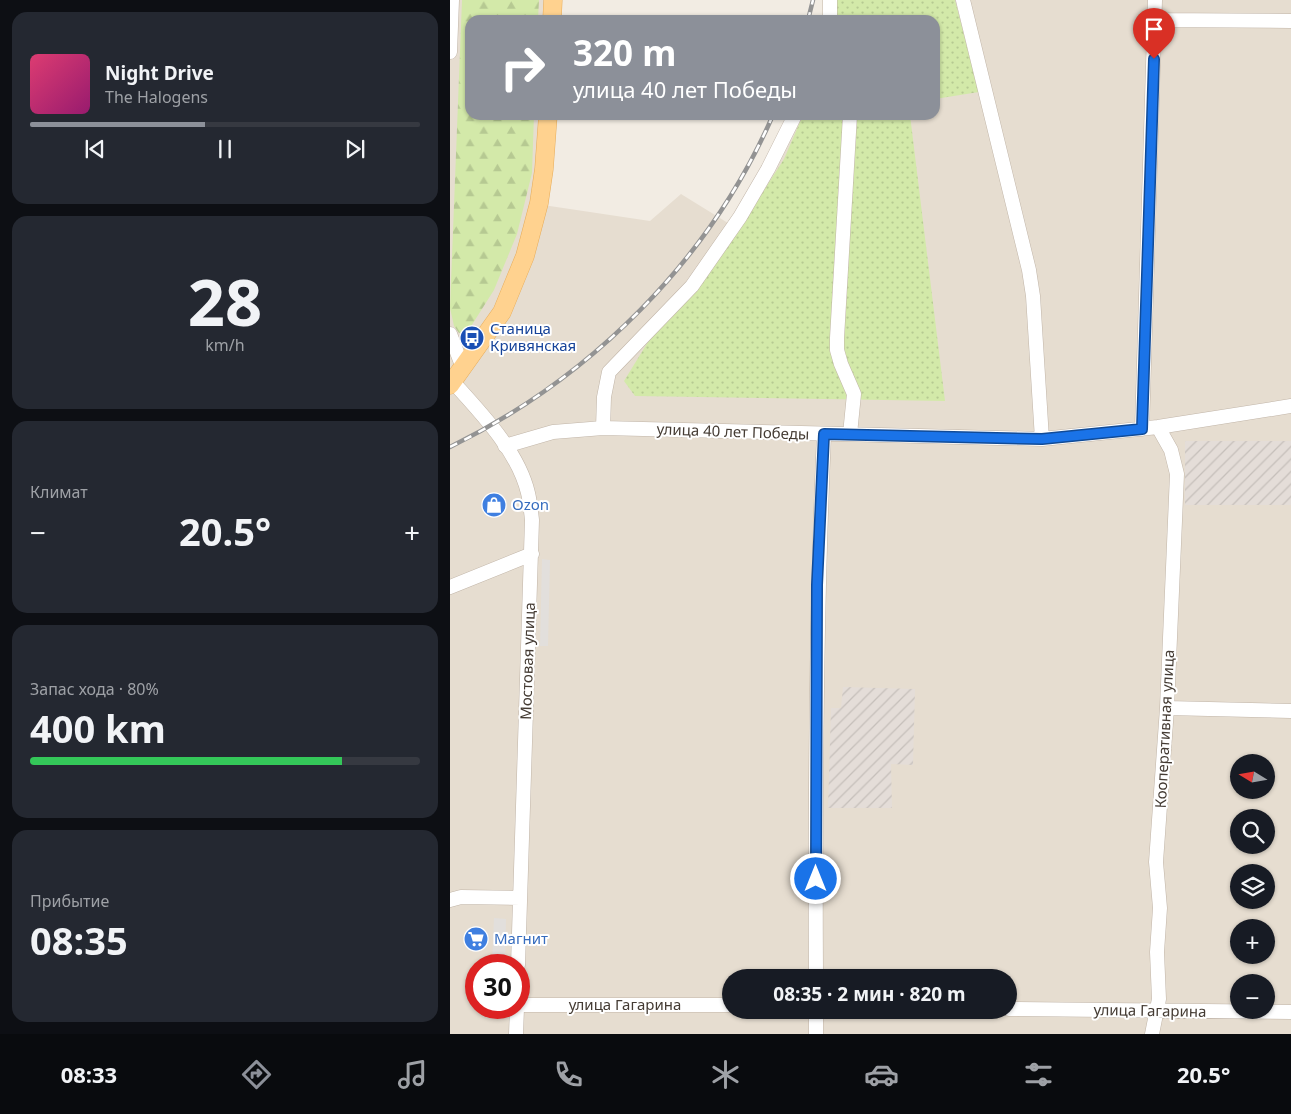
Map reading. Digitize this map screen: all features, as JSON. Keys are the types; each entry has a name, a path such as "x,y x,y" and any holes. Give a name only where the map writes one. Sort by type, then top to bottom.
{"main road":[{"path":"552,15 553,0"},
{"path":"455,378 502,312 525,256 539,203 548,120"}],"street":[{"path":"450,52 452,0"},
{"path":"830,0 830,15"},
{"path":"963,0 1029,270 1033,296 1042,439"},
{"path":"1142,429 1155,20 1154,0"},
{"path":"1155,20 1291,21"},
{"path":"603,428 604,397 609,372 692,286 740,217 768,168 792,120"},
{"path":"850,120 837,350 854,394 850,434"},
{"path":"450,334 455,378"},
{"name":"Мостовая улица","path":"455,378 505,446 528,492 532,520 518,954"},
{"name":"улица 40 лет Победы","path":"505,446 553,432 603,428 1042,439 1158,427 1291,406"},
{"name":"Кооперативная улица","path":"1152,1034 1158,999 1157,952 1160,908 1156,862 1167,708 1177,474 1171,450 1158,427"},
{"path":"816,969 815,761 817,585 824,434"},
{"path":"450,587 532,554"},
{"path":"1167,708 1291,711"},
{"path":"450,900 461,897 520,898"},
{"name":"улица Гагарина","path":"530,1006 722,1005"},
{"name":"улица Гагарина","path":"1017,1009 1291,1012"},
{"path":"516,1034 517,1019"},
{"path":"816,1019 816,1034"}],"shaded area":[{"path":"450,0 555,0 554,15 465,15 465,120 551,120 543,205 650,221 681,194 736,228 774,172 797,120 940,120 940,15 911,15 839,0 1291,0 1291,1034 450,1034"},
{"path":"1185,441 1291,441 1291,505 1185,505"},
{"path":"542,559 550,560 548,646 540,646"},
{"path":"843,687 915,689 913,765 891,764 892,808 828,808 831,708 841,708"},
{"path":"494,918 506,919 505,954 492,954"}],"green space":[{"path":"462,0 539,0 538,15 465,15 465,120 534,120 532,173 517,234 494,290 468,331 459,333 454,326 450,308"},
{"path":"837,0 955,0 979,92 940,98 940,15 836,15"},
{"path":"801,120 911,120 945,401 635,396 624,381 651,337 721,257 784,159"}],"railway":[{"path":"809,15 813,0"},
{"path":"450,447 502,419 551,386 598,350 641,310 680,266 716,218 747,168 771,120"}],"place":[{"name":"Станица Кривянская","path":"472,338"},
{"name":"Ozon","path":"494,505"},
{"name":"Магнит","path":"476,939"}],"route":[{"path":"816,879 817,585 824,434 1042,439 1142,429 1154,59"}]}
